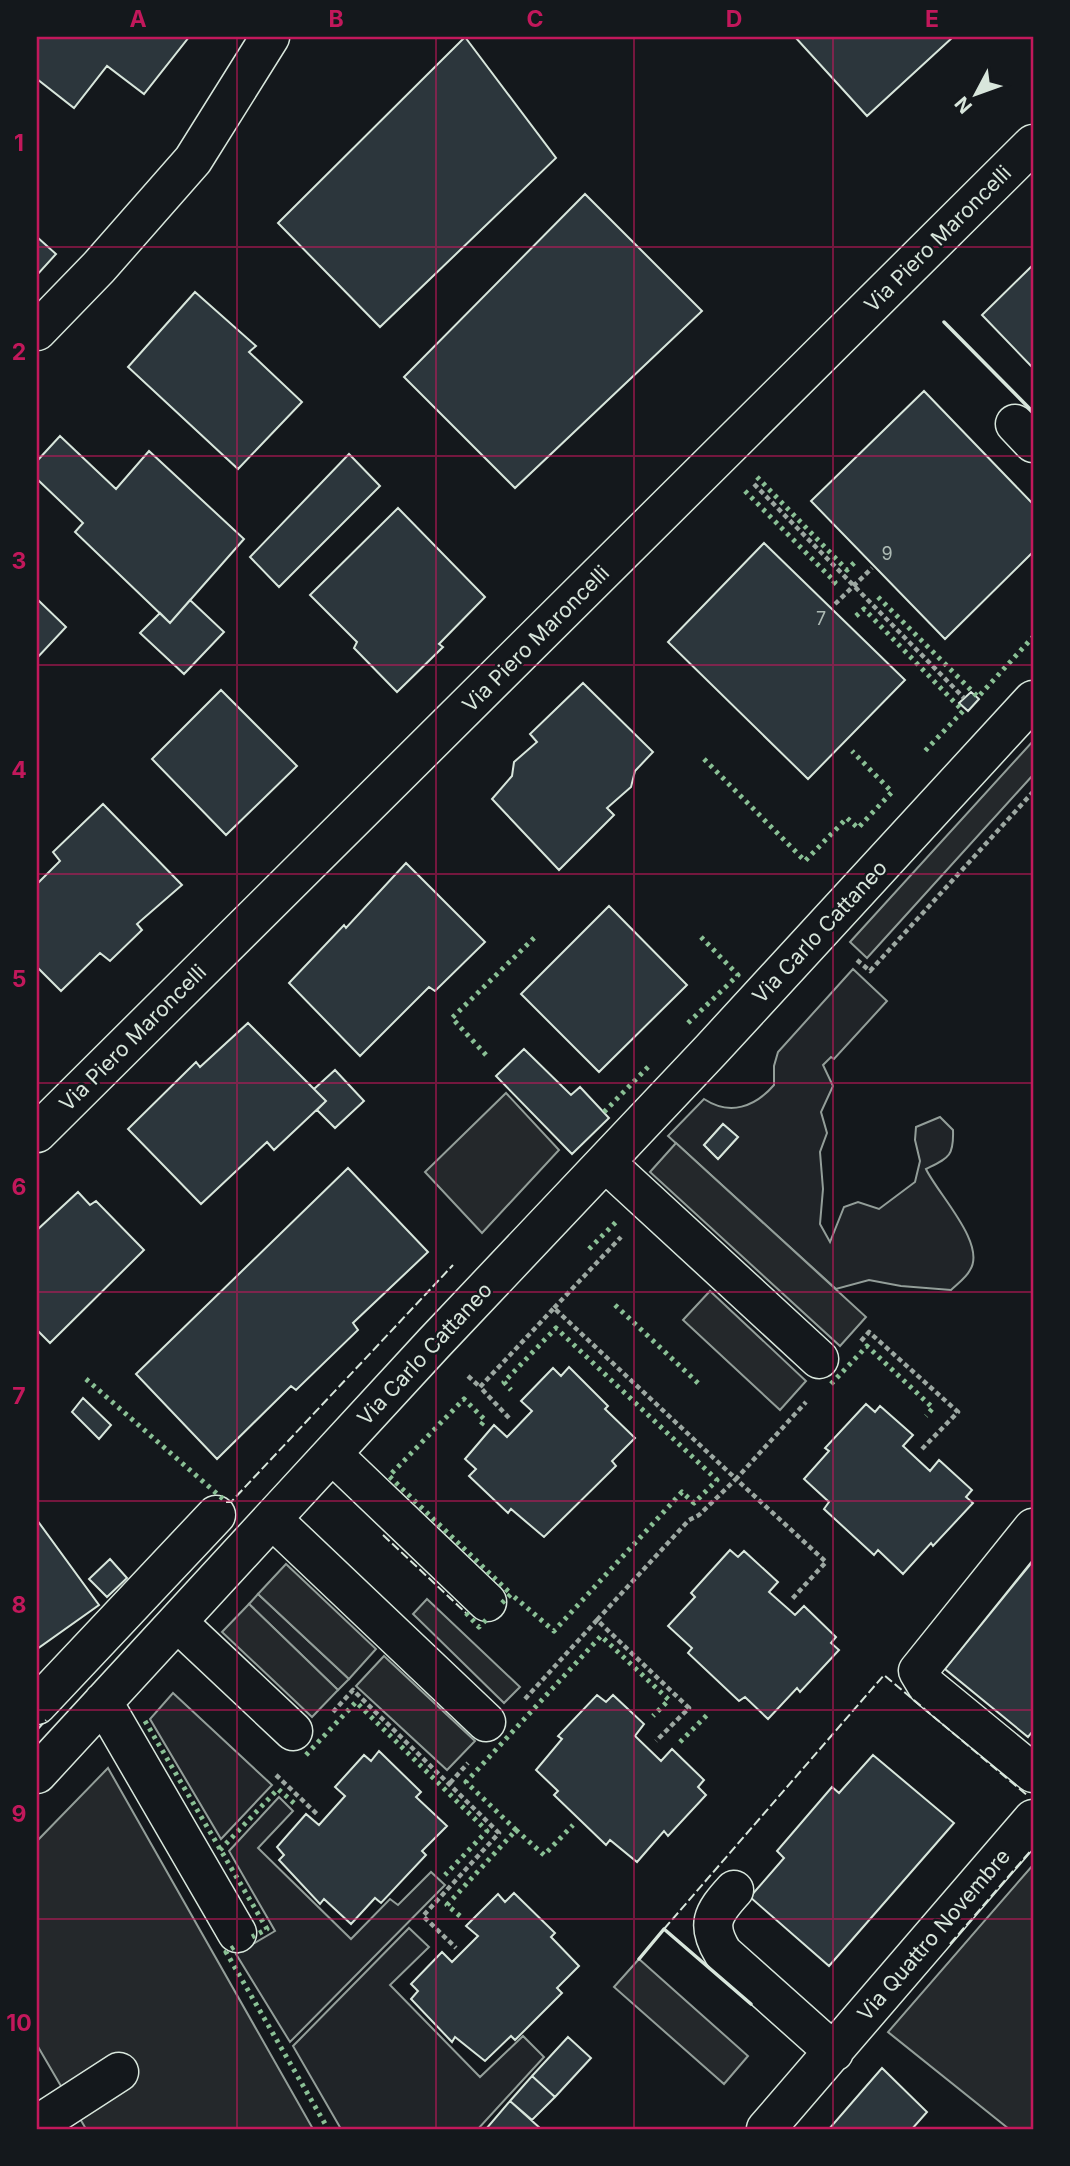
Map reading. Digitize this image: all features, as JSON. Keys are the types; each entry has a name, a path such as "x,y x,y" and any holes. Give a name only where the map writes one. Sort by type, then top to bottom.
{"street":[{"path":"37,331 99,267 194,160 270,37"},
{"name":"Via Piero Maroncelli","path":"37,1133 1033,144"},
{"name":"Via Carlo Cattaneo","path":"37,1774 332,1454 606,1163 1033,699"},
{"path":"606,1163 819,1359"},
{"path":"332,1454 487,1602"},
{"path":"37,1705 216,1515"},
{"path":"272,1520 486,1721"},
{"path":"1033,1528 918,1671 927,1686 1033,1773"},
{"path":"177,1622 288,1748"},
{"path":"103,1702 237,1933"},
{"name":"Via Quattro Novembre","path":"766,2129 1033,1819"},
{"path":"734,1890 716,1913 711,1927 714,1939 723,1953 834,2052"},
{"path":"37,2125 119,2072"}],"path":[{"path":"723,453 964,698"},
{"path":"835,604 872,568"},
{"path":"854,957 870,971 1033,792"},
{"path":"509,1418 480,1387 651,1204"},
{"path":"554,1308 826,1562 792,1599"},
{"path":"860,1342 869,1332 958,1412 922,1449"},
{"path":"523,1702 689,1520 699,1515 736,1479 807,1401"},
{"path":"597,1620 689,1707 656,1741"},
{"path":"329,1716 353,1690 499,1833 423,1916 456,1948"},
{"path":"275,1774 288,1748"},
{"path":"450,1783 468,1763"}],"shaded area":[{"path":"1033,741 1033,775 867,958 850,942"},
{"path":"853,969 887,1001 834,1059 831,1057 823,1065 833,1086 821,1112 827,1133 820,1152 823,1189 820,1224 830,1242 844,1207 858,1202 879,1209 915,1182 920,1161 915,1140 916,1127 940,1117 953,1130 951,1151 944,1159 926,1169 959,1219 972,1247 973,1259 968,1273 951,1290 869,1280 836,1289 668,1136 704,1099 733,1108 750,1104 767,1093 774,1085 774,1066 778,1052","holes":["723,1124 738,1137 718,1159 704,1145"]},
{"path":"506,1093 559,1150 482,1233 425,1172"},
{"path":"676,1143 866,1317 840,1346 650,1172"},
{"path":"710,1291 806,1381 780,1410 683,1320"},
{"path":"286,1564 376,1649 349,1679 258,1594"},
{"path":"258,1594 349,1679 338,1690 249,1604"},
{"path":"427,1599 520,1687 504,1703 413,1614"},
{"path":"249,1604 338,1690 312,1717 222,1632"},
{"path":"384,1656 475,1741 447,1770 356,1686"},
{"path":"173,1693 272,1785 221,1839 150,1719"},
{"path":"108,1768 313,2129 86,2129 37,2045 37,1841"},
{"path":"279,1797 293,1811 258,1848 351,1939 390,1899 398,1905 431,1872 445,1885 290,2042 236,1954 275,1931 229,1851"},
{"path":"1033,1865 1033,2129 1009,2129 888,2032"},
{"path":"409,1928 429,1947 390,1985 480,2077 523,2036 544,2057 478,2129 341,2129 293,2046"},
{"path":"639,1959 748,2056 724,2084 614,1987"}],"building":[{"path":"37,37 189,37 144,94 107,66 74,108 37,79"},
{"path":"465,37 556,158 380,327 278,223"},
{"path":"795,37 953,37 867,116"},
{"path":"585,194 702,311 515,488 404,377"},
{"path":"37,237 56,254 37,275"},
{"path":"1033,265 1033,368 982,315"},
{"path":"195,292 256,346 249,352 302,402 238,469 128,367"},
{"path":"924,391 1033,504 1033,552 945,639 811,501"},
{"path":"60,436 116,489 149,451 244,539 170,623 75,532 83,523 37,479 37,461"},
{"path":"349,454 380,486 279,587 250,557"},
{"path":"398,508 485,597 439,644 443,647 397,692 354,648 357,642 310,595"},
{"path":"764,543 905,680 808,779 668,642"},
{"path":"37,599 66,627 37,658"},
{"path":"190,600 224,632 184,674 140,633 160,613 170,623"},
{"path":"583,683 653,752 635,771 631,787 607,808 614,815 559,870 492,799 512,776 514,762 537,742 530,734"},
{"path":"221,690 297,766 226,835 152,759"},
{"path":"971,692 979,699 968,711 959,703"},
{"path":"103,804 182,885 137,924 142,930 110,961 100,953 61,991 37,967 37,884 60,861 53,852"},
{"path":"406,863 485,942 435,991 429,987 360,1056 289,983 344,925 346,928"},
{"path":"609,906 687,985 599,1072 521,994"},
{"path":"248,1023 326,1101 274,1150 267,1142 201,1204 128,1129 196,1062 200,1067"},
{"path":"524,1049 571,1095 580,1087 609,1118 572,1154 496,1076"},
{"path":"335,1070 364,1101 335,1128 317,1110 326,1101 314,1089"},
{"path":"723,1124 738,1137 718,1159 704,1145"},
{"path":"348,1168 428,1252 353,1323 358,1330 296,1390 291,1386 217,1459 136,1374"},
{"path":"78,1192 90,1205 96,1201 144,1250 50,1343 37,1330 37,1230"},
{"path":"569,1367 608,1406 605,1409 635,1438 612,1461 616,1466 544,1537 511,1509 508,1513 469,1476 476,1469 465,1459 494,1425 507,1437 532,1411 521,1401 553,1368 561,1376"},
{"path":"83,1398 111,1425 99,1439 72,1412"},
{"path":"866,1404 875,1412 880,1406 913,1435 903,1446 930,1471 939,1460 972,1490 966,1497 973,1503 903,1574 878,1550 874,1555 824,1509 829,1502 804,1479 829,1451 825,1448"},
{"path":"37,1520 99,1605 37,1649"},
{"path":"730,1550 738,1557 744,1551 778,1582 769,1592 795,1615 804,1606 836,1637 831,1643 839,1650 800,1692 797,1688 768,1719 745,1697 739,1701 688,1653 692,1648 668,1626 695,1597 691,1593"},
{"path":"110,1559 127,1578 107,1597 89,1579"},
{"path":"1033,1561 1033,1731 1028,1737 945,1669"},
{"path":"597,1695 606,1702 613,1695 644,1724 635,1736 661,1761 672,1749 704,1780 698,1787 706,1795 668,1836 664,1831 637,1862 610,1840 606,1845 554,1795 558,1791 536,1770 562,1739 558,1736"},
{"path":"379,1751 421,1792 416,1797 447,1826 422,1851 426,1855 381,1903 375,1898 351,1924 324,1899 320,1904 279,1860 284,1855 277,1847 306,1814 319,1825 345,1796 335,1787 364,1755 371,1761"},
{"path":"873,1755 954,1823 829,1966 750,1897 784,1858 777,1851 832,1787 839,1793"},
{"path":"514,1893 555,1933 551,1937 579,1966 557,1988 562,1993 515,2040 511,2036 485,2061 455,2037 452,2042 411,1999 418,1991 411,1984 442,1952 452,1962 478,1936 466,1926 498,1894 505,1902"},
{"path":"568,2037 591,2058 555,2097 532,2076"},
{"path":"882,2068 927,2112 912,2129 829,2129"},
{"path":"532,2076 555,2097 532,2120 510,2101"},
{"path":"510,2101 541,2129 486,2129"}],"hedge":[{"path":"757,477 847,570 857,560"},
{"path":"745,491 835,582 830,587"},
{"path":"878,597 978,697 1033,637"},
{"path":"856,616 864,609 963,711 924,752"},
{"path":"704,759 805,861 847,818 858,828 892,792 852,751"},
{"path":"486,1055 452,1018 535,937"},
{"path":"688,1023 738,975 701,937"},
{"path":"604,1112 650,1065"},
{"path":"589,1249 617,1221"},
{"path":"615,1305 699,1384"},
{"path":"502,1603 511,1594 554,1631 682,1492 694,1503 717,1480 556,1328 504,1382 511,1390"},
{"path":"831,1384 867,1346 933,1408 926,1416"},
{"path":"86,1379 223,1499"},
{"path":"481,1425 485,1420 464,1399 389,1476 511,1594"},
{"path":"466,1613 479,1627 488,1618"},
{"path":"460,1916 447,1905 516,1830 466,1782 601,1636 669,1700 653,1716"},
{"path":"306,1755 356,1702 487,1831 445,1875"},
{"path":"680,1742 707,1715"},
{"path":"145,1721 267,1929 252,1937"},
{"path":"220,1850 278,1789 295,1804"},
{"path":"516,1830 544,1855 573,1825"},
{"path":"234,1947 226,1952 328,2129"}],"fence":[{"path":"226,1502 231,1502 453,1265"},
{"path":"383,1535 466,1613"},
{"path":"664,1929 884,1675 1028,1796"},
{"path":"37,1730 46,1720"},
{"path":"950,1944 1033,1848"}],"wall":[{"path":"944,322 1033,412"},
{"path":"639,1959 664,1929 751,2004"}]}
